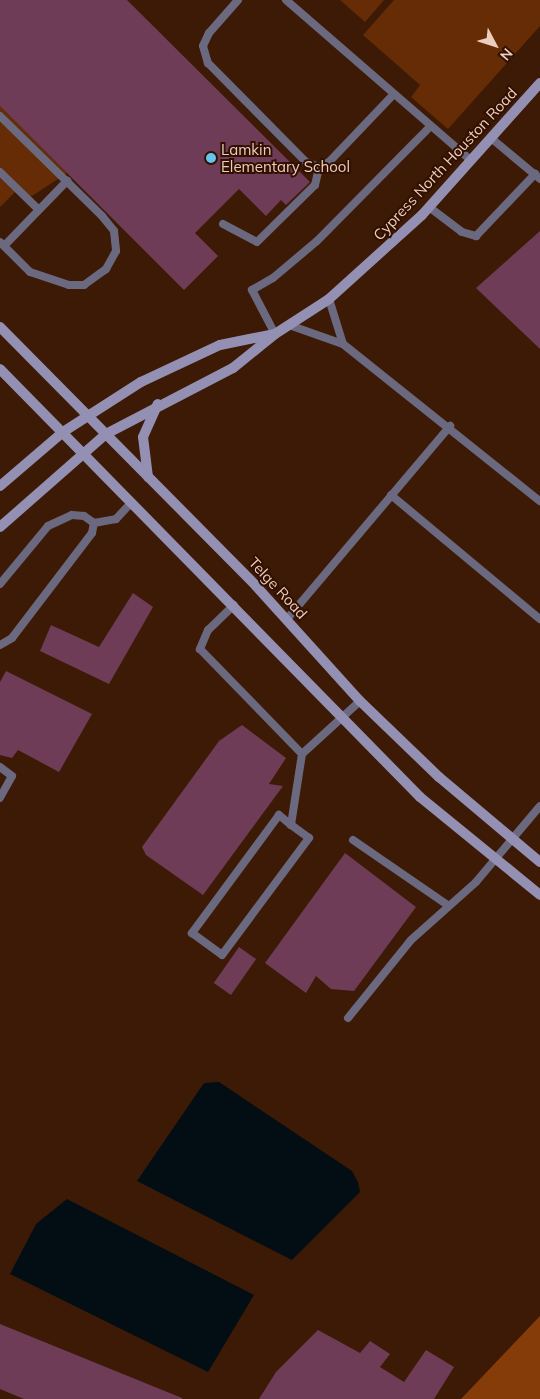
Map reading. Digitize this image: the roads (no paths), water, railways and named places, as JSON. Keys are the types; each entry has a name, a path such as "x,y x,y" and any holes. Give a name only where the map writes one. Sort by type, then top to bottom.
{"main road":[{"name":"Cypress North Houston Road","path":"0,527 83,452 106,434 158,404 233,368 275,334 329,300 375,261 429,207 540,83"},
{"name":"Telge Road","path":"0,327 287,619 360,701 510,838 540,862"},
{"name":"Cypress North Houston Road","path":"0,486 62,432 87,414 141,382 220,344 275,334"},
{"path":"0,369 234,605 340,719 420,797 540,895"},
{"path":"148,477 143,437 158,404"}],"lane":[{"path":"238,0 209,33 203,46 208,63 306,162 319,167 329,162 394,94"},
{"path":"286,0 430,127 471,160"},
{"path":"0,116 67,181 114,231 116,251 106,269 84,285 69,285 30,272 2,244 67,181"},
{"path":"275,334 252,290 273,278 317,242 430,127"},
{"path":"429,207 462,232 476,236 538,176 491,138"},
{"path":"223,224 257,242 315,185 319,167"},
{"path":"0,172 39,210"},
{"path":"329,300 343,344"},
{"path":"289,325 343,344 450,426 540,501"},
{"path":"287,619 450,426"},
{"path":"391,495 540,619"},
{"path":"2,579 48,526 72,515 84,516 94,523 116,519 132,502"},
{"path":"0,645 12,638 92,533 94,523"},
{"path":"234,605 208,630 200,649 302,754"},
{"path":"291,824 302,754 360,701"},
{"path":"0,767 12,776 0,798"},
{"path":"348,1018 411,940 449,906 494,859 510,838 540,806"},
{"path":"279,815 291,824 309,838 222,954 192,933 279,815"},
{"path":"353,840 449,906"}],"place":[{"name":"Lamkin Elementary School","path":"211,158"}]}
